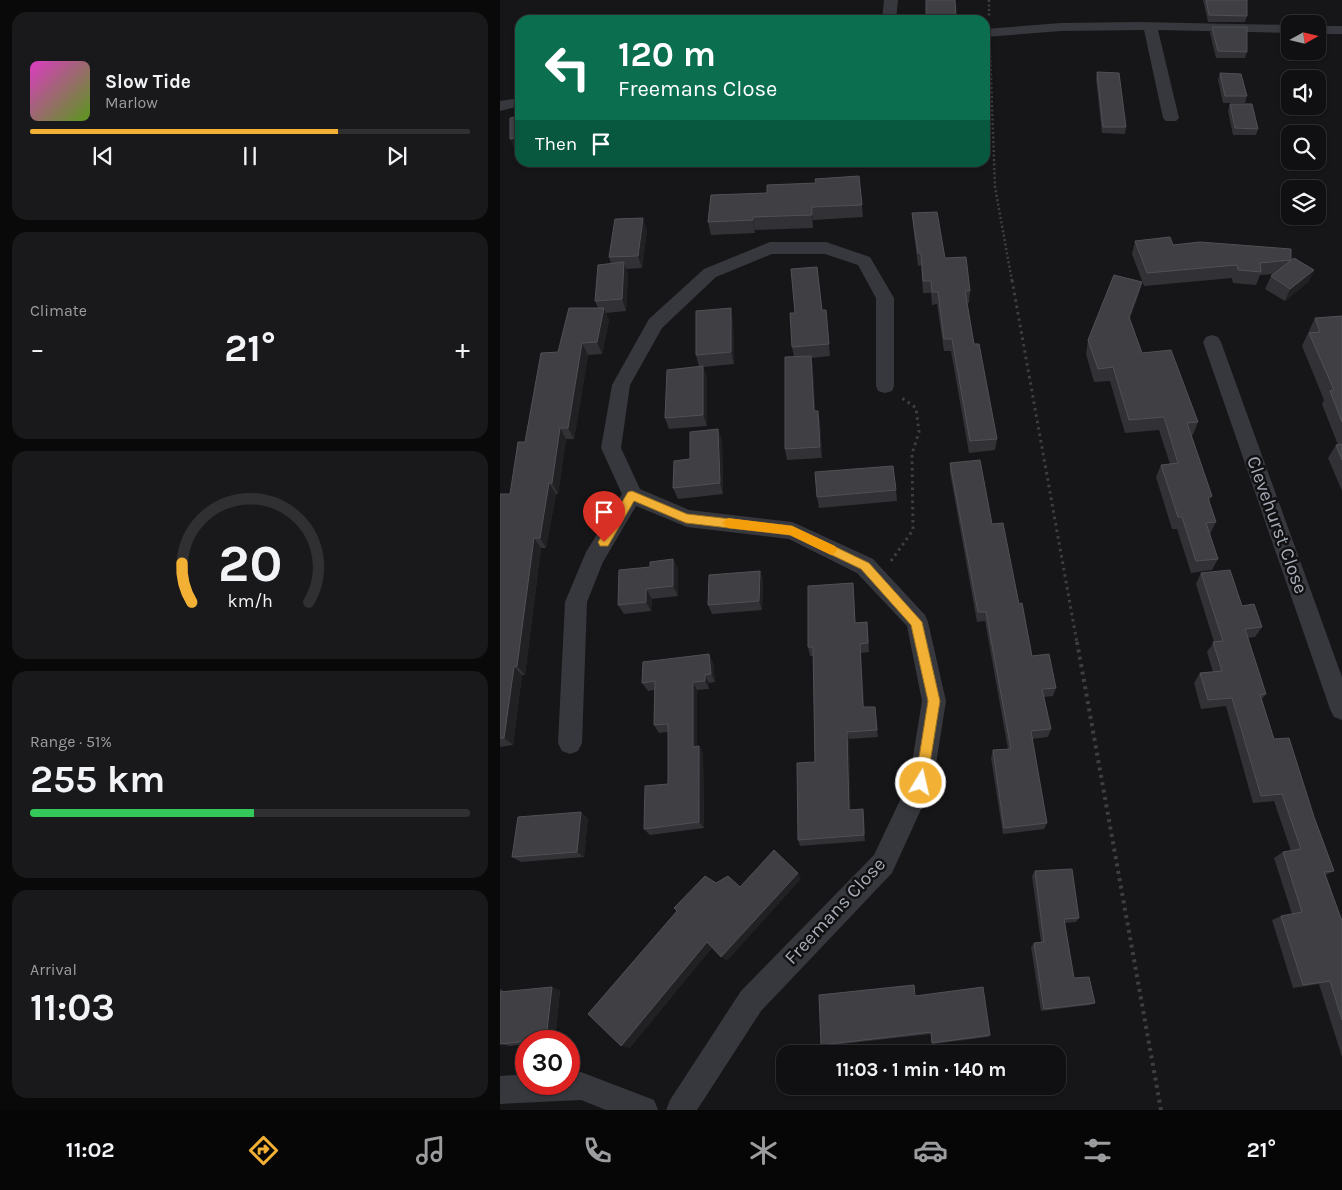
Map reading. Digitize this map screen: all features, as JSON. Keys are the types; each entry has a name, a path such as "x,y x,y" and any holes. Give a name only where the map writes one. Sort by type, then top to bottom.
{"street":[{"path":"890,15 891,0"},
{"path":"990,33 1150,26 1281,29"},
{"path":"1150,26 1171,118"},
{"path":"1326,30 1342,30"},
{"path":"500,106 515,103"},
{"path":"570,743 576,602 594,558 632,495 611,448 621,385 655,324 710,273 770,248 826,248 864,261 885,298 885,386"},
{"name":"Clevehurst Close","path":"1212,342 1342,709"},
{"name":"Freemans Close","path":"632,495 686,518 792,531 865,566 916,622 934,701 921,783 883,864 751,1000 680,1110"},
{"path":"500,1090 581,1086 644,1110"}],"path":[{"path":"989,15 990,0"},
{"path":"990,91 995,187 1161,1110"},
{"path":"877,579 914,530 912,454 919,432 916,408 885,386"}],"building":[{"path":"926,0 955,0 956,15 926,15"},
{"path":"1206,0 1247,0 1247,16 1209,15"},
{"path":"1212,27 1247,27 1247,52 1218,51"},
{"path":"1097,72 1119,73 1126,127 1103,127"},
{"path":"1220,73 1241,74 1247,96 1225,96"},
{"path":"1230,104 1252,104 1258,129 1235,128"},
{"path":"515,117 515,138 510,139 510,118"},
{"path":"859,176 862,205 812,207 812,215 753,217 753,220 708,222 711,195 767,193 767,185 816,183 815,179"},
{"path":"937,212 945,258 966,257 970,291 965,291 974,344 979,344 997,439 970,441 952,339 944,339 938,292 932,292 931,281 923,281 921,253 918,253 912,213"},
{"path":"643,218 638,256 609,257 615,219"},
{"path":"1170,237 1173,245 1200,242 1291,249 1291,260 1260,263 1261,272 1238,270 1237,265 1147,273 1135,241"},
{"path":"1294,258 1314,270 1290,289 1271,276"},
{"path":"624,262 622,299 595,301 598,265"},
{"path":"817,267 822,310 826,310 829,344 792,347 790,313 795,313 791,269"},
{"path":"1114,275 1142,282 1129,317 1142,353 1171,350 1198,422 1187,423 1212,496 1208,498 1216,522 1206,523 1218,559 1196,561 1182,517 1178,517 1161,465 1178,463 1164,417 1129,420 1113,367 1098,369 1088,340"},
{"path":"569,308 604,308 597,342 582,343 568,428 560,428 552,483 549,483 540,538 534,538 517,666 514,667 504,738 500,738 500,494 510,494 518,442 525,442 541,353 558,352"},
{"path":"731,308 731,352 696,355 696,311"},
{"path":"1342,316 1342,422 1330,391 1334,390 1309,333 1320,332 1315,318"},
{"path":"811,356 814,411 818,411 820,447 785,449 785,357"},
{"path":"703,366 703,415 665,418 667,370"},
{"path":"718,429 720,483 673,488 674,461 690,459 690,432"},
{"path":"1342,444 1342,460 1336,445"},
{"path":"980,460 992,524 1003,523 1019,604 1022,603 1032,656 1049,654 1056,688 1042,689 1051,729 1031,731 1047,823 1004,828 993,750 1011,749 986,612 978,612 950,463"},
{"path":"893,466 896,490 817,497 815,472"},
{"path":"673,559 673,586 646,589 646,602 618,605 619,570 650,567 650,562"},
{"path":"1230,570 1242,606 1254,604 1262,627 1245,629 1266,694 1260,695 1274,739 1289,738 1314,817 1334,871 1324,872 1342,921 1342,1020 1330,981 1303,985 1281,916 1302,912 1283,852 1301,849 1282,794 1261,796 1232,698 1208,700 1200,673 1222,671 1213,642 1223,641 1201,573"},
{"path":"760,571 759,601 708,605 709,575"},
{"path":"853,583 855,623 867,622 868,643 860,644 863,707 875,707 877,730 847,732 849,810 863,809 864,835 798,840 797,763 815,762 813,647 808,647 808,586"},
{"path":"709,654 711,674 705,675 705,681 693,682 693,747 699,746 699,822 644,829 645,786 668,784 668,724 654,725 655,681 642,683 643,662"},
{"path":"581,812 577,852 512,857 518,817"},
{"path":"774,850 798,873 721,957 707,942 621,1046 588,1014 677,911 674,908 705,876 716,883 728,876 740,887"},
{"path":"1072,869 1079,918 1064,919 1074,978 1089,977 1095,1003 1044,1009 1034,943 1044,942 1035,871"},
{"path":"914,985 915,996 983,987 990,1035 932,1043 931,1032 821,1045 819,995"},
{"path":"552,987 547,1030 515,1030 515,1042 500,1044 500,992"}],"slow traffic":[{"path":"728,523 792,531 831,550"}],"route":[{"path":"604,542 632,495 686,518 792,531 865,566 916,622 934,701 921,783"}]}
